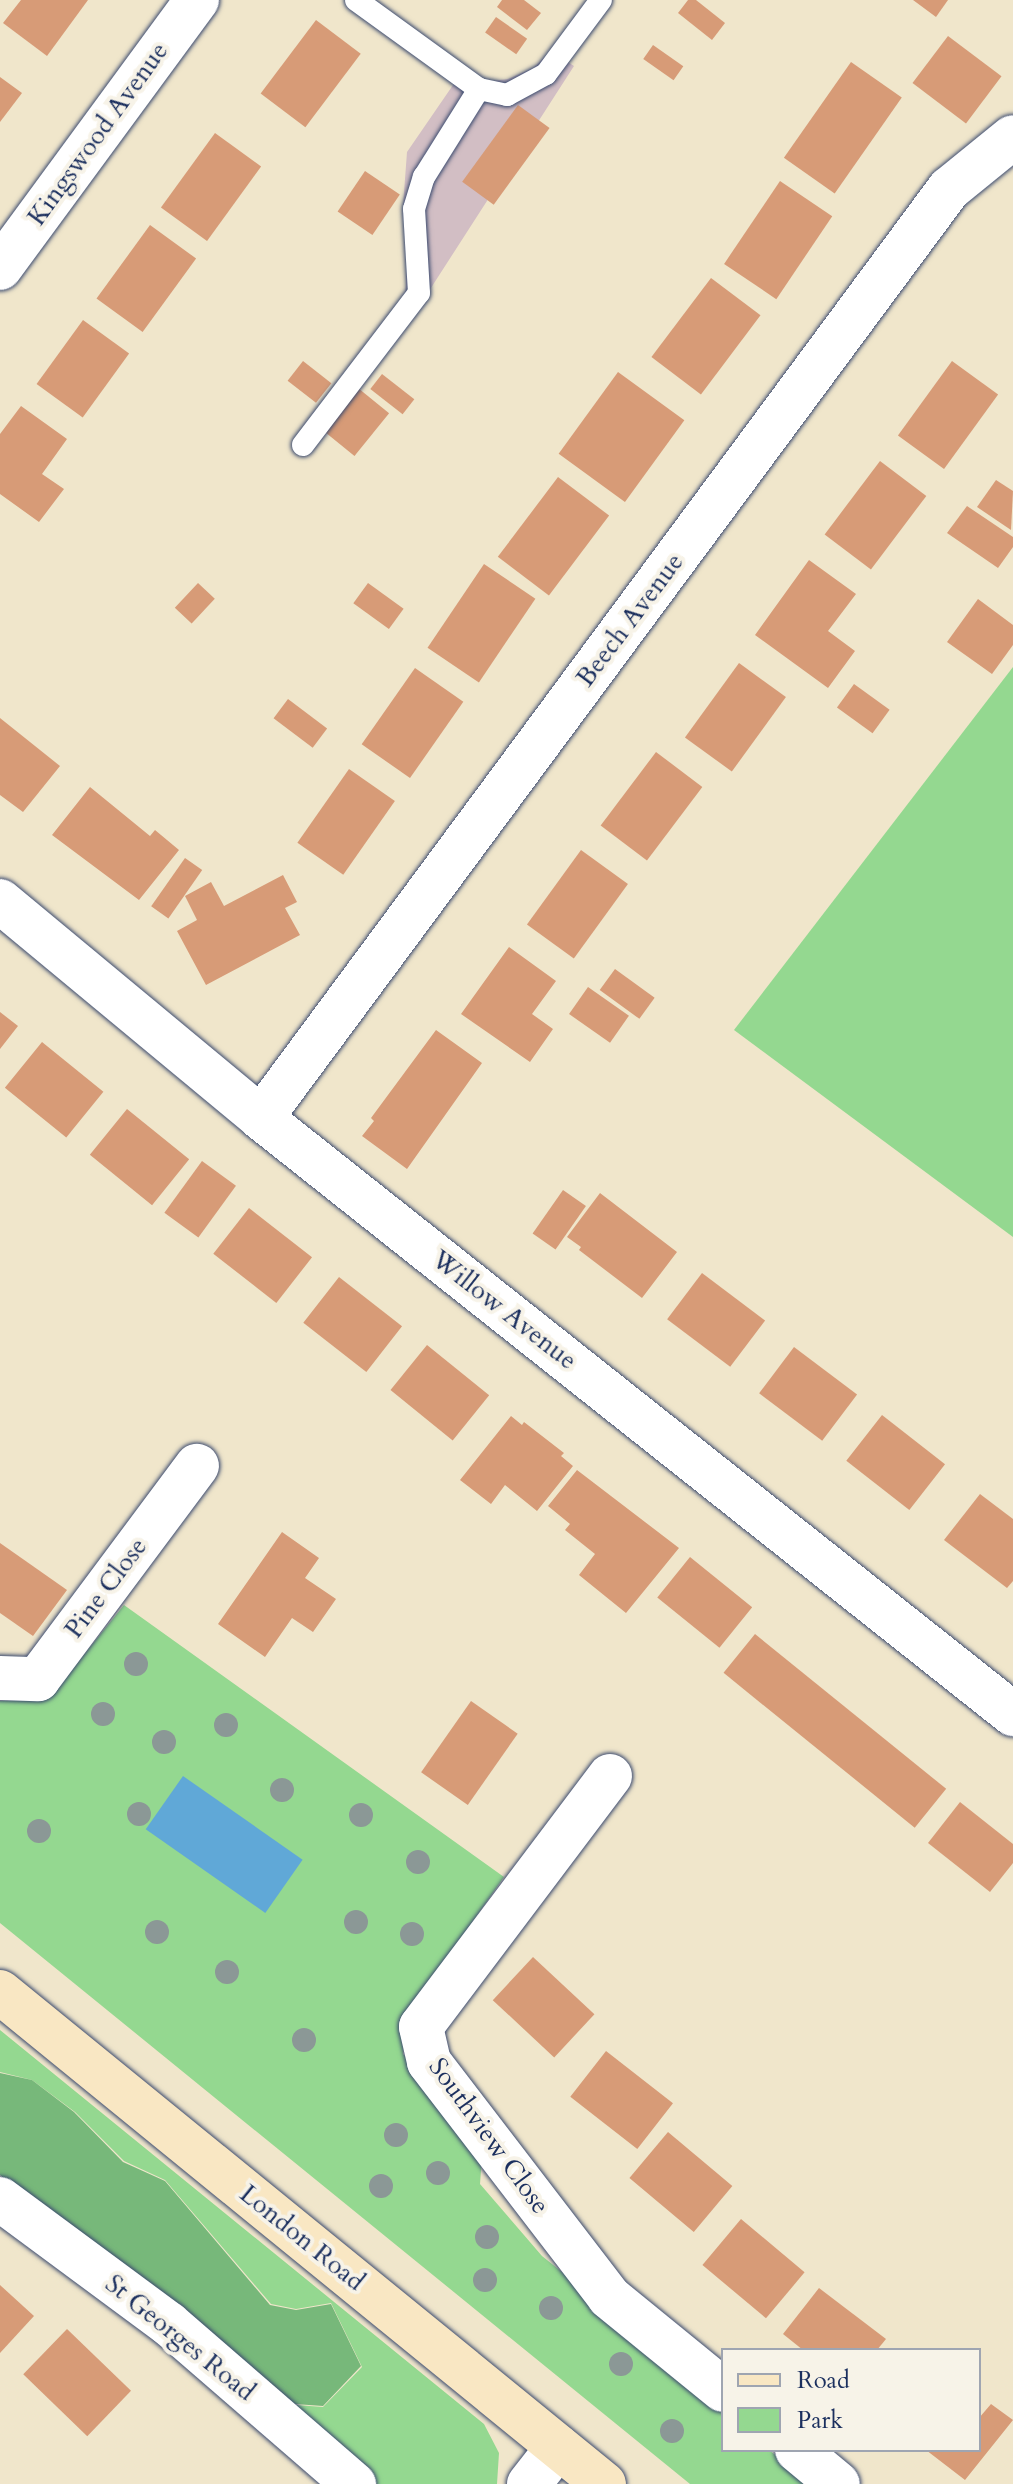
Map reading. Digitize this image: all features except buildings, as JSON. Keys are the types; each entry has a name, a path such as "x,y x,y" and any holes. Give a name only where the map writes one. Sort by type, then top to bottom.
{"main road":[{"name":"London Road","path":"0,1992 604,2484"}],"street":[{"name":"Kingswood Avenue","path":"0,268 197,0"},
{"name":"Beech Avenue","path":"261,1118 949,189 1003,142 1013,137"},
{"name":"Willow Avenue","path":"0,901 261,1118 1013,1714"},
{"name":"Pine Close","path":"0,1678 38,1679 197,1466"},
{"name":"Southview Close","path":"610,1776 421,2027 429,2062 609,2297 721,2388"},
{"name":"St Georges Road","path":"0,2199 169,2324 354,2484"},
{"path":"529,2484 558,2447"},
{"path":"799,2452 838,2484"}],"lane":[{"path":"356,0 479,89 507,95 546,74 601,0"},
{"path":"303,445 419,293 414,209 424,177 479,89"}],"shaded area":[{"path":"551,51 574,66 418,308 405,298 407,265 403,206 407,152 464,69 475,77 492,81 508,79 533,68"}],"green space":[{"path":"1013,667 1013,1237 734,1030"},
{"path":"124,1605 504,1877 409,2012 403,2054 440,2094 482,2157 480,2184 542,2256 613,2313 674,2375 721,2411 721,2452 772,2452 812,2484 690,2484 0,1923 0,1701 49,1698"},
{"path":"0,2030 484,2424 499,2453 497,2484 376,2484 283,2404 323,2407 362,2367 331,2303 296,2309 271,2304 165,2180 124,2161 75,2112 32,2080 0,2072"},
{"path":"0,2073 32,2080 74,2112 123,2162 165,2181 270,2305 296,2310 331,2304 361,2366 323,2406 281,2403 0,2175"}],"water":[{"path":"183,1776 303,1860 265,1913 146,1829"}]}
